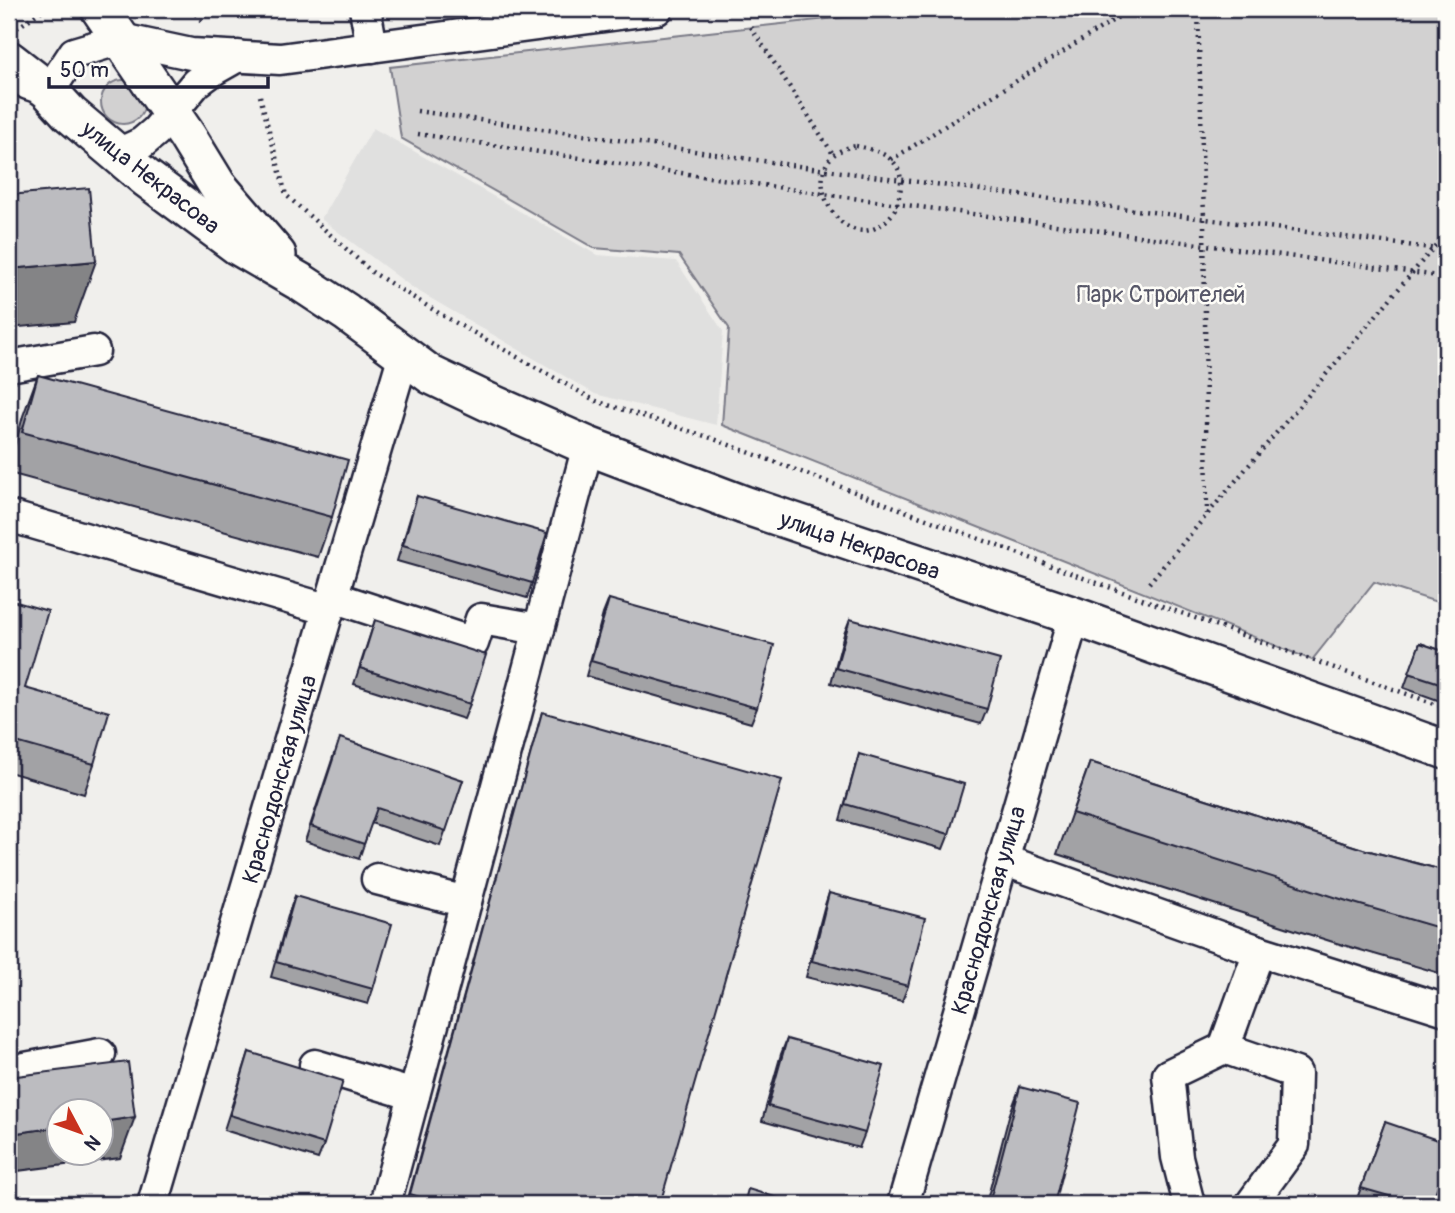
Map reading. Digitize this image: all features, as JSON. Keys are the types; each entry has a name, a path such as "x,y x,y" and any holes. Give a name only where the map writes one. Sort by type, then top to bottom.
{"main road":[{"name":"улица Некрасова","path":"100,9 217,185 302,282"},
{"name":"улица Некрасова","path":"9,60 49,91 70,114 118,154 238,246 302,282 442,380 588,446 744,505 1074,617 1446,750"}],"street":[{"path":"365,9 372,47"},
{"path":"9,78 49,91 74,53 121,39 191,54 280,59 657,9"},
{"path":"118,154 142,143 156,131 196,83 237,56"},
{"path":"9,366 94,351"},
{"name":"Краснодонская улица","path":"153,1204 404,354"},
{"path":"385,1204 588,446"},
{"path":"9,516 473,643 481,619 539,629"},
{"name":"Краснодонская улица","path":"903,1204 1074,617"},
{"path":"1003,860 1259,951 1446,1010"},
{"path":"377,878 466,902"},
{"path":"1189,1204 1177,1157 1168,1075 1224,1048 1259,951"},
{"path":"1224,1048 1296,1073 1294,1145 1251,1204"},
{"path":"9,1071 100,1054"},
{"path":"315,1065 414,1096"}],"path":[{"path":"891,160 1131,9"},
{"path":"1198,9 1204,218 1207,514"},
{"path":"9,33 41,10"},
{"path":"751,27 833,154"},
{"path":"260,96 286,195 372,272 442,315 596,401 712,438 1079,576 1446,708"},
{"path":"417,111 903,179 1446,250"},
{"path":"418,134 823,194 1446,276"},
{"path":"856,146 887,155 891,160 903,179 895,210 881,226 864,231 844,226 832,214 823,194 822,180 833,154 842,148 856,146"},
{"path":"1149,583 1446,233"}],"shaded area":[{"path":"373,128 597,255 676,261 723,331 716,425 595,394 413,288 321,219"}],"green space":[{"name":"Парк Строителей","path":"918,9 1446,9 1446,605 1374,582 1312,660 722,425 729,328 679,255 594,248 401,138 390,67"},
{"path":"123,80 138,87 145,102 138,117 123,124 108,117 101,102 108,87"}],"building":[{"path":"89,188 96,261 9,269 9,195"},
{"path":"38,375 348,460 332,517 22,432"},
{"path":"417,496 547,533 532,583 403,545"},
{"path":"609,599 774,645 757,708 591,661"},
{"path":"9,600 48,611 25,688 109,712 94,764 9,740"},
{"path":"850,619 1000,660 987,709 836,668"},
{"path":"375,620 486,655 470,704 360,668"},
{"path":"1420,643 1446,652 1446,685 1409,673"},
{"path":"542,712 782,780 660,1204 441,1204 410,1194"},
{"path":"340,738 463,780 446,831 377,808 364,844 311,826"},
{"path":"859,754 964,784 949,834 845,804"},
{"path":"1090,762 1366,850 1446,871 1446,930 1072,813"},
{"path":"829,893 925,918 908,986 812,961"},
{"path":"295,896 392,924 373,989 276,962"},
{"path":"787,1039 884,1066 865,1133 768,1106"},
{"path":"249,1052 343,1081 324,1144 230,1115"},
{"path":"128,1062 135,1117 116,1120 116,1098 46,1098 46,1129 9,1134 9,1077"},
{"path":"1020,1087 1080,1103 1054,1204 989,1204"},
{"path":"1385,1122 1446,1143 1446,1159 1432,1204 1417,1204 1361,1188"},
{"path":"748,1189 798,1204 744,1204"}]}
